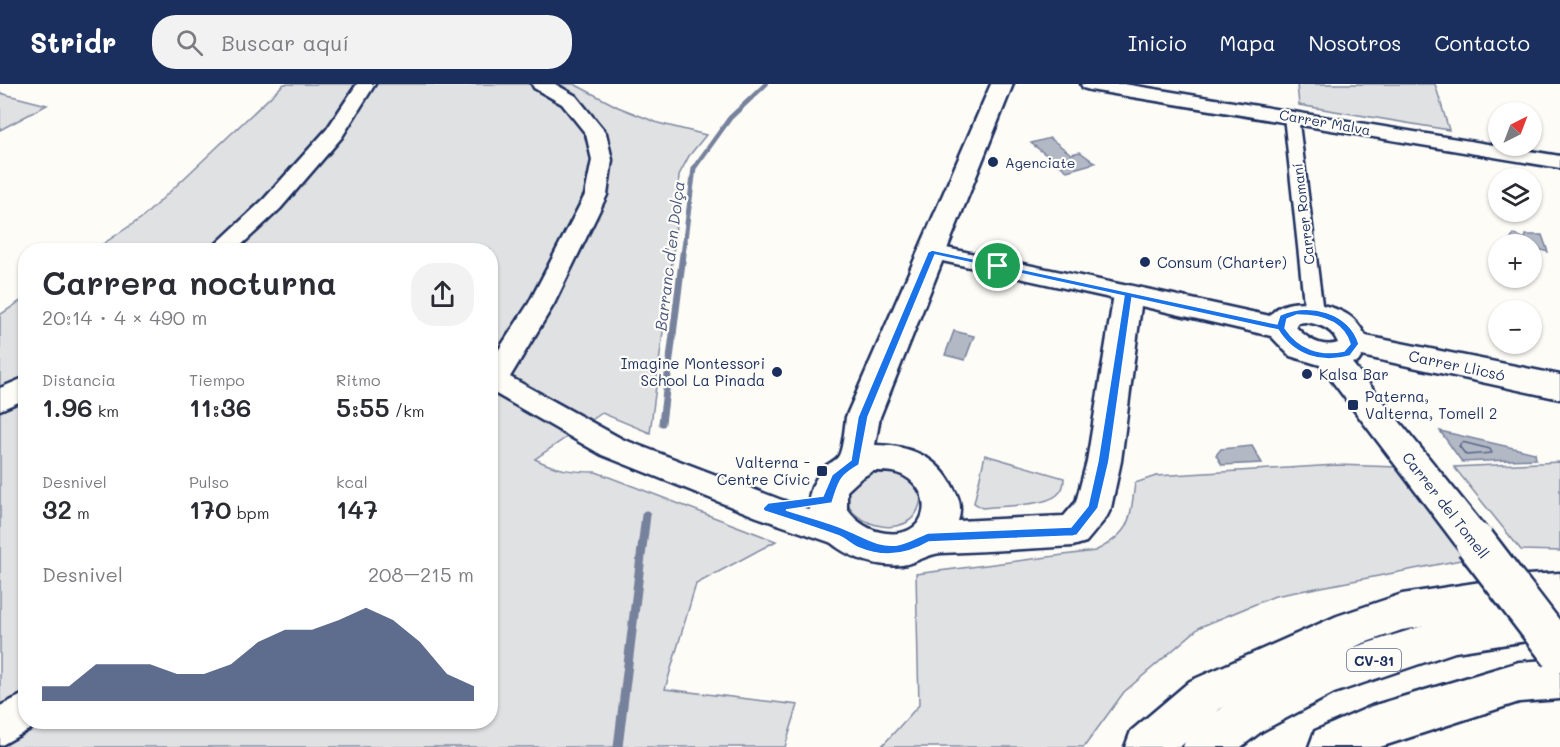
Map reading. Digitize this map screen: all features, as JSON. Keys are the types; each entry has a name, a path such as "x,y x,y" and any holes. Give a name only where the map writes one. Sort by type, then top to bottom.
{"main road":[{"path":"855,462 863,417 1002,84"},
{"path":"928,538 938,525 943,511 941,496 934,482 915,466 890,458 872,458 855,462 835,477 828,500 830,512 836,524 861,544 878,549 897,550 928,538 1073,531 1093,508 1104,461 1128,294 1281,328 1284,317 1296,312 1314,312"},
{"name":"Carrer del Tomell","path":"1314,312 1329,317 1352,334 1342,351 1475,542 1560,653"},
{"name":"Carrer Llicsó","path":"1281,328 1289,342 1308,352 1342,351 1560,387"},
{"path":"1147,747 1205,695 1351,629 1402,612 1527,592 1560,591"},
{"name":"CV-31","path":"1205,747 1247,716 1323,677 1455,634 1560,618"},
{"path":"1331,747 1372,728 1519,682 1560,679"}],"street":[{"path":"230,243 272,204 335,133 366,84"},
{"path":"498,375 540,304 596,195 602,160 596,133 568,100 540,84"},
{"name":"Carrer Malva","path":"1090,84 1560,162"},
{"name":"Carrer Romaní","path":"1291,116 1314,312"},
{"path":"932,252 1128,294"},
{"path":"498,387 612,447 768,508 846,534"},
{"path":"0,400 18,391"},
{"path":"768,508 828,500"},
{"path":"0,726 18,716"}],"shaded area":[{"path":"284,84 574,84 618,107 658,123 706,135 689,156 679,175 675,238 650,433 602,413 535,459 565,470 596,472 776,541 696,584 665,689 798,705 785,747 0,747 0,315 18,303 18,729 498,729 498,243 104,243 143,217"},
{"path":"1297,84 1435,84 1449,130 1299,105"},
{"path":"0,93 47,105 0,130"},
{"path":"985,455 1064,478 1063,487 1051,499 1021,505 982,508 974,503"},
{"path":"1560,462 1560,551 1521,550 1454,467"},
{"path":"1336,465 1398,467 1466,559 1275,596 1200,627 1124,692 1084,747 881,747 919,705 916,574 1095,551 1116,538 1127,524 1135,483 1156,476"},
{"path":"898,470 916,485 921,495 919,507 911,519 899,525 885,526 858,517 849,507 845,496 853,479 862,471"}],"water":[{"path":"1050,138 1071,154 1080,152 1095,163 1067,171 1031,143"},
{"path":"1542,235 1548,252 1542,250"},
{"path":"954,331 974,336 965,360 945,355"},
{"path":"1440,431 1535,453 1536,459 1462,462"},
{"path":"1252,446 1262,463 1222,465 1216,455 1221,449"}],"waterway":[{"name":"Barranc d'en Dolça","path":"683,255 694,168 730,118 766,84"},
{"name":"Barranc d'en Dolça","path":"662,423 683,254"},
{"name":"Barranc d'en Dolça","path":"618,747 646,515"}],"place":[{"name":"Agenciate","path":"993,162"},
{"name":"Consum (Charter)","path":"1145,262"},
{"name":"Imagine Montessori School La Pinada","path":"777,372"},
{"name":"Kalsa Bar","path":"1307,374"},
{"name":"Paterna, Valterna, Tomell 2","path":"1353,405"},
{"name":"Valterna - Centre Cívic","path":"822,471"}],"route":[{"path":"998,266 932,252 863,417 855,462 835,477 828,500 768,508 846,534 861,544 878,549 897,550 928,538 1073,531 1093,508 1104,461 1128,294 1281,328 1289,342 1308,352 1330,357 1347,354 1354,344 1352,334 1342,325 1314,312 1296,312 1284,317 1281,328 1195,309 1128,294 998,266"}]}
